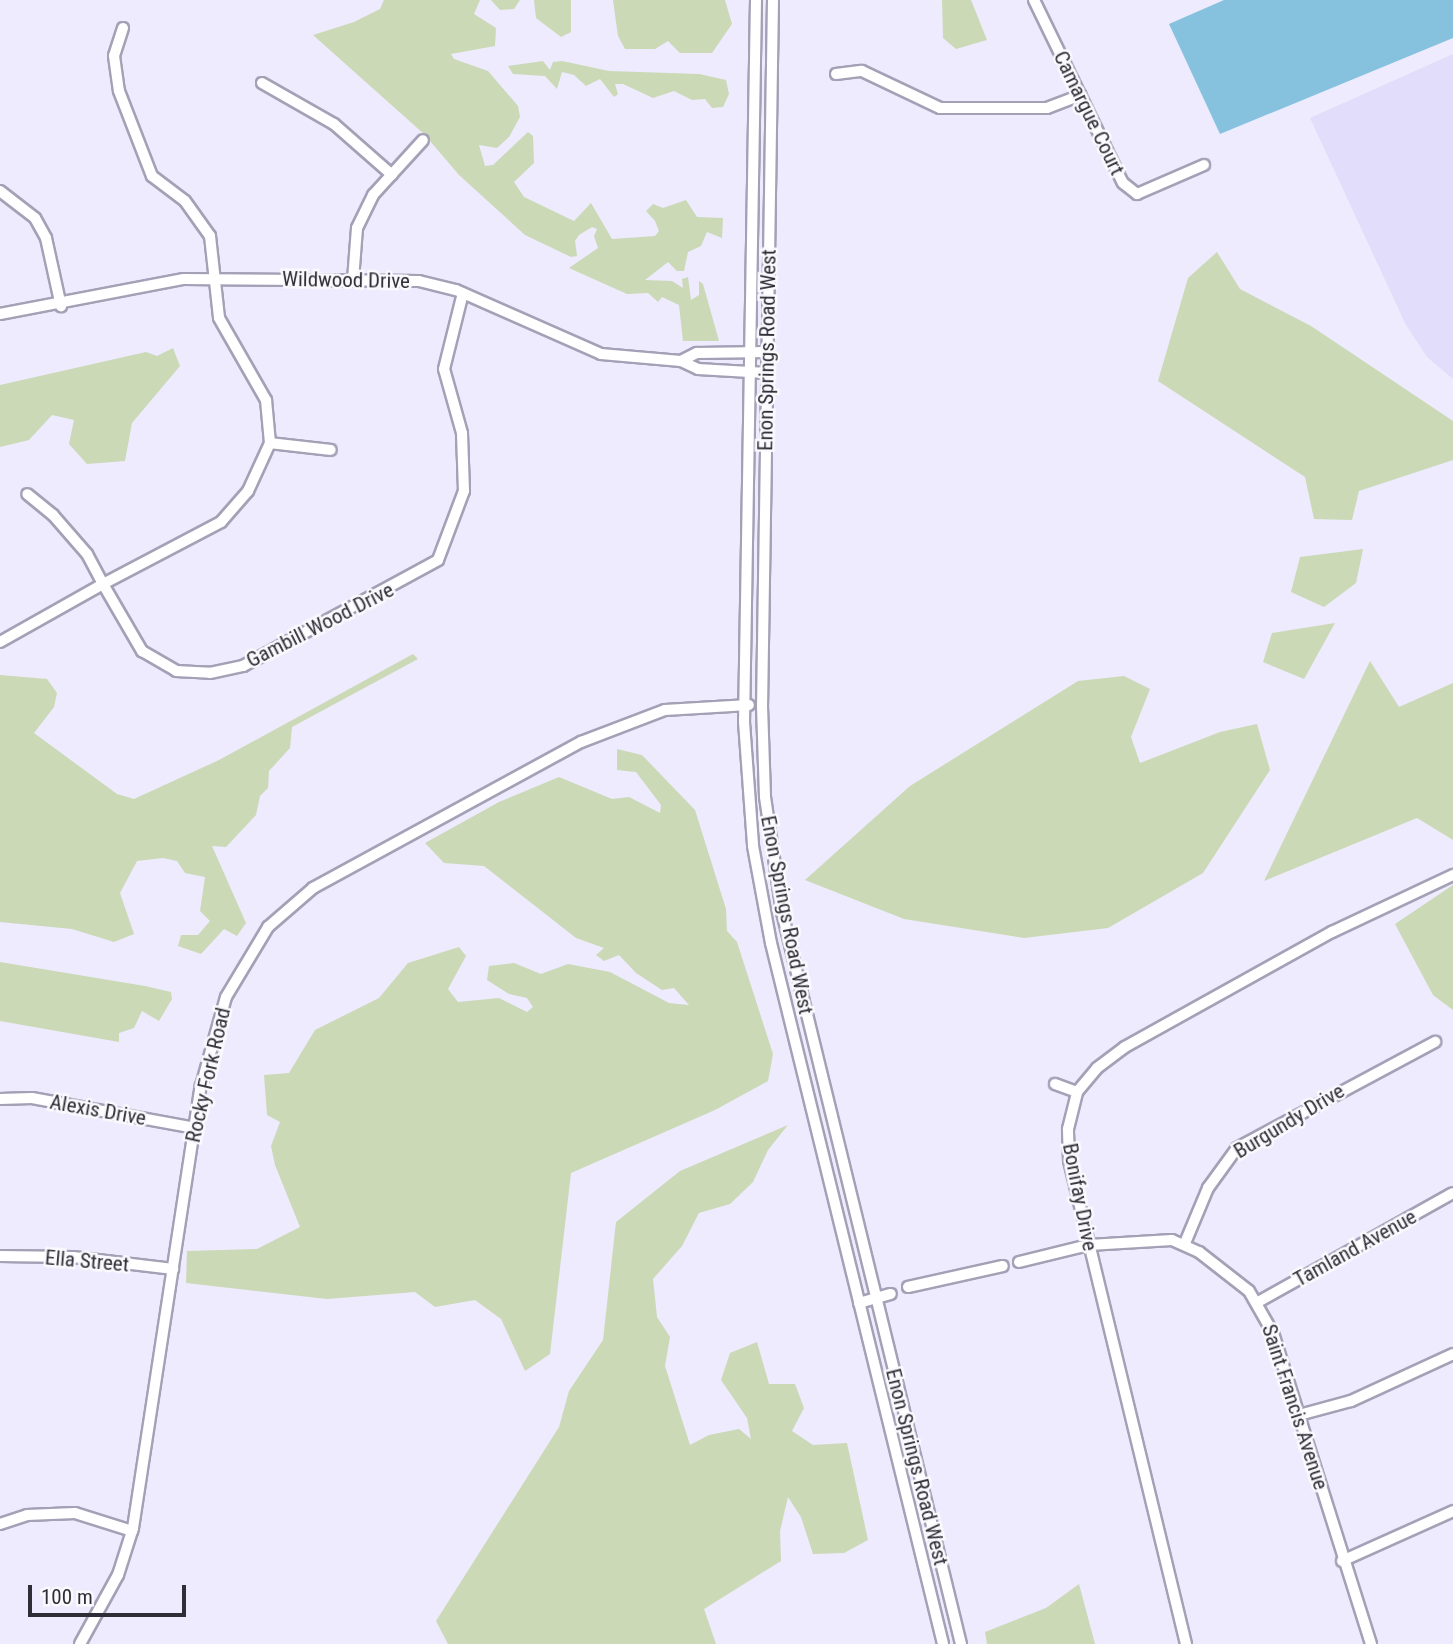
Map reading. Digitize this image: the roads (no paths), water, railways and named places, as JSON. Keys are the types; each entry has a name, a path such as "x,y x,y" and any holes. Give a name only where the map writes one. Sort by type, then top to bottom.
{"street":[{"name":"Enon Springs Road West","path":"756,0 744,722 757,875 943,1644"},
{"name":"Enon Springs Road West","path":"773,0 762,706 765,797 782,912 961,1644"},
{"name":"Camargue Court","path":"1034,0 1123,183 1137,194 1204,165"},
{"path":"0,642 221,522 248,491 270,443 266,400 251,367 219,318 214,253 202,221 152,176 144,162 119,91 114,56 123,28"},
{"path":"836,74 862,71 940,108 1047,108 1081,95"},
{"path":"262,83 334,124 392,175"},
{"path":"353,280 358,228 373,195 423,140"},
{"path":"0,191 35,218 46,237 61,306"},
{"name":"Wildwood Drive","path":"0,314 61,306 155,284 214,278 434,283 463,293 601,354 681,361 698,369 767,373"},
{"name":"Gambill Wood Drive","path":"27,494 53,515 87,554 142,651 176,671 210,673 243,666 438,560 464,491 462,433 444,369 463,293"},
{"name":"Wildwood Drive","path":"681,361 697,353 767,352"},
{"path":"270,443 331,450"},
{"name":"Rocky Fork Road","path":"80,1644 118,1575 132,1531 195,1128 226,997 268,927 313,888 624,723 665,710 762,706"},
{"name":"Bonifay Drive","path":"1186,1644 1069,1160 1068,1129 1077,1092 1097,1068 1125,1047 1332,932 1453,875"},
{"name":"Burgundy Drive","path":"1185,1243 1208,1188 1237,1148 1435,1042"},
{"path":"1055,1084 1077,1092"},
{"name":"Alexis Drive","path":"0,1099 32,1098 195,1128"},
{"name":"Tamland Avenue","path":"1258,1302 1453,1193"},
{"path":"1019,1262 1089,1245 1139,1240 1185,1243"},
{"name":"Saint Francis Avenue","path":"1185,1243 1237,1278 1258,1302 1273,1332 1342,1561 1371,1644"},
{"name":"Ella Street","path":"0,1256 72,1257 173,1269"},
{"path":"908,1287 1003,1266"},
{"path":"859,1303 891,1294"},
{"path":"1299,1415 1351,1401 1453,1354"},
{"path":"1342,1561 1453,1511"},
{"path":"0,1524 27,1515 75,1513 132,1531"}],"water":[{"path":"1224,0 1453,0 1453,38 1220,134 1169,24"}]}
